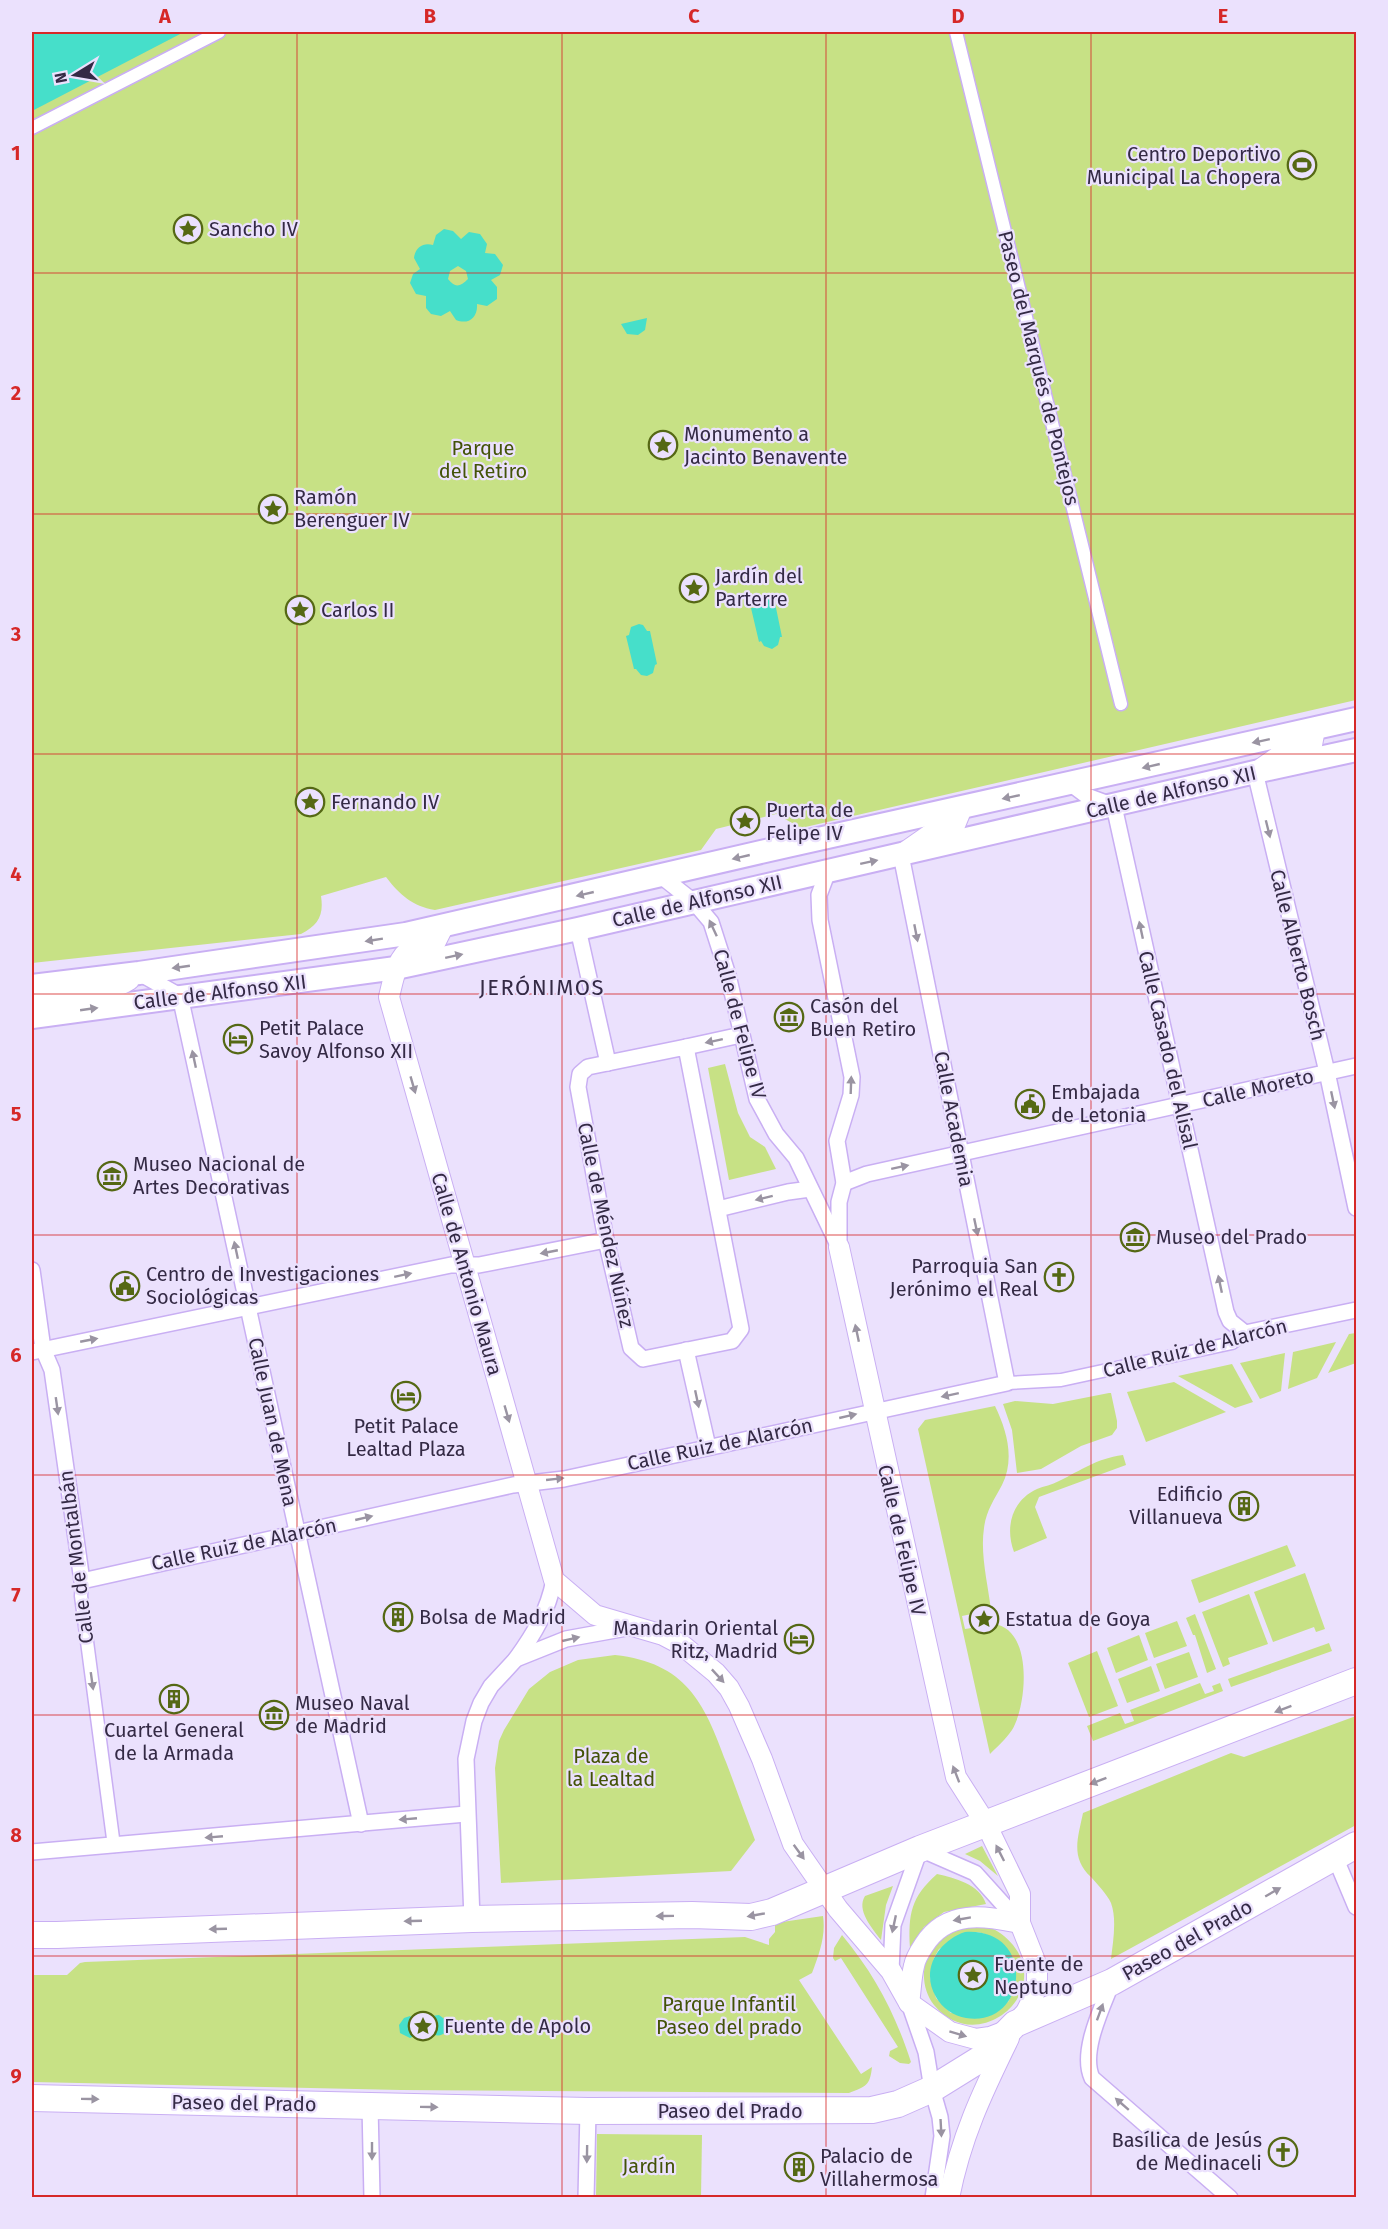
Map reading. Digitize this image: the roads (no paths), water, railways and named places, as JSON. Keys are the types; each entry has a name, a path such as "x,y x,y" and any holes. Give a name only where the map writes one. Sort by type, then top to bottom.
{"highway":[{"path":"32,1935 471,1919 692,1915 751,1917 772,1912 920,1849 1356,1681"},
{"name":"Paseo del Prado","path":"32,2098 588,2111 856,2111 898,2104 932,2089 982,2058 1015,2024 1112,1982 1346,1851"}],"main road":[{"name":"Calle de Alfonso XII","path":"32,986 374,940 442,927 1356,719"},
{"name":"Calle de Alfonso XII","path":"32,1017 396,968 578,929 1356,750"}],"street":[{"path":"32,128 219,32"},
{"name":"Paseo del Marqués de Pontejos","path":"956,32 1121,704"},
{"path":"1255,772 1286,751 1312,745 1315,729"},
{"name":"Calle Alberto Bosch","path":"1255,772 1327,1072 1356,1208"},
{"path":"1071,784 1087,796 1114,806"},
{"name":"Calle Casado del Alisal","path":"1114,806 1226,1312 1230,1321 1245,1333"},
{"path":"901,855 938,829 955,825 962,808"},
{"name":"Calle Academia","path":"901,855 1008,1383"},
{"name":"Calle de Felipe IV","path":"828,871 819,895 820,920 852,1077 851,1095 837,1141 844,1183 838,1217 839,1247 956,1777 986,1824 1020,1894 1020,1923"},
{"name":"Calle de Felipe IV","path":"661,876 694,902 711,922 728,975 757,1099 776,1134 795,1158 839,1247"},
{"path":"396,968 406,953 413,948 435,943 442,927"},
{"path":"578,929 608,1063"},
{"name":"Calle de Antonio Maura","path":"396,968 389,997 554,1580"},
{"path":"32,1001 123,984 139,973 180,996"},
{"name":"Calle Juan de Mena","path":"180,996 361,1824"},
{"name":"Calle de Méndez Núñez","path":"686,1047 741,1329 732,1341 643,1359 631,1348 606,1239 578,1087 580,1074 588,1067 741,1035"},
{"name":"Calle Moreto","path":"844,1183 867,1174 1356,1066"},
{"path":"718,1209 810,1189"},
{"path":"37,1351 451,1265 479,1265 606,1239"},
{"name":"Calle de Montalbán","path":"32,1270 37,1351 52,1370 82,1581 81,1596 114,1846"},
{"name":"Calle Ruiz de Alarcón","path":"82,1581 526,1482 564,1479 874,1410 1008,1383 1061,1380 1232,1342 1245,1333 1356,1310"},
{"path":"686,1350 708,1447"},
{"path":"471,1919 466,1759 474,1720 491,1686 516,1659 538,1627 550,1599 554,1580 595,1615 663,1635 682,1645 699,1657 729,1688 762,1759 793,1844 838,1909 891,1971 909,2003 926,2052 932,2089 940,2117 942,2136 933,2198"},
{"path":"516,1659 566,1639 633,1627"},
{"path":"32,1852 466,1814"},
{"path":"891,1971 893,1925 920,1849 975,1873 1020,1923 1034,1956 1037,1982 1030,2005 1015,2024 966,2131 953,2173 949,2198"},
{"path":"1346,1851 1356,1907"},
{"path":"909,2003 914,1966 924,1945 938,1928 968,1917 1020,1923"},
{"path":"1112,1982 1091,2042 1088,2070 1092,2078 1230,2198"},
{"path":"909,2003 950,2032 976,2039 990,2037 1015,2024"},
{"path":"370,2105 372,2198"},
{"path":"586,2198 588,2111"}],"place":[{"name":"Centro Deportivo Municipal La Chopera","path":"1302,165"},
{"name":"Sancho IV","path":"188,229"},
{"name":"Monumento a Jacinto Benavente","path":"663,445"},
{"name":"Ramón Berenguer IV","path":"273,509"},
{"name":"Jardín del Parterre","path":"694,588"},
{"name":"Carlos II","path":"300,610"},
{"name":"Fernando IV","path":"310,802"},
{"name":"Puerta de Felipe IV","path":"745,821"},
{"name":"Casón del Buen Retiro","path":"789,1017"},
{"name":"Petit Palace Savoy Alfonso XII","path":"238,1039"},
{"name":"Embajada de Letonia","path":"1030,1104"},
{"name":"Museo Nacional de Artes Decorativas","path":"112,1176"},
{"name":"Museo del Prado","path":"1135,1237"},
{"name":"Parroquia San Jerónimo el Real","path":"1059,1277"},
{"name":"Centro de Investigaciones Sociológicas","path":"125,1286"},
{"name":"Petit Palace Lealtad Plaza","path":"406,1396"},
{"name":"Edificio Villanueva","path":"1244,1506"},
{"name":"Bolsa de Madrid","path":"398,1617"},
{"name":"Estatua de Goya","path":"984,1619"},
{"name":"Mandarin Oriental Ritz, Madrid","path":"799,1639"},
{"name":"Cuartel General de la Armada","path":"174,1699"},
{"name":"Museo Naval de Madrid","path":"274,1715"},
{"name":"Fuente de Neptuno","path":"973,1975"},
{"name":"Fuente de Apolo","path":"423,2026"},
{"name":"Basílica de Jesús de Medinaceli","path":"1283,2152"},
{"name":"Palacio de Villahermosa","path":"799,2167"}],"district":[{"name":"JERÓNIMOS","path":"542,987"}],"park label":[{"name":"Parque del Retiro","path":"483,460"},
{"name":"Plaza de la Lealtad","path":"611,1768"},
{"name":"Parque Infantil Paseo del prado","path":"729,2016"},
{"name":"Jardín","path":"649,2166"}]}
